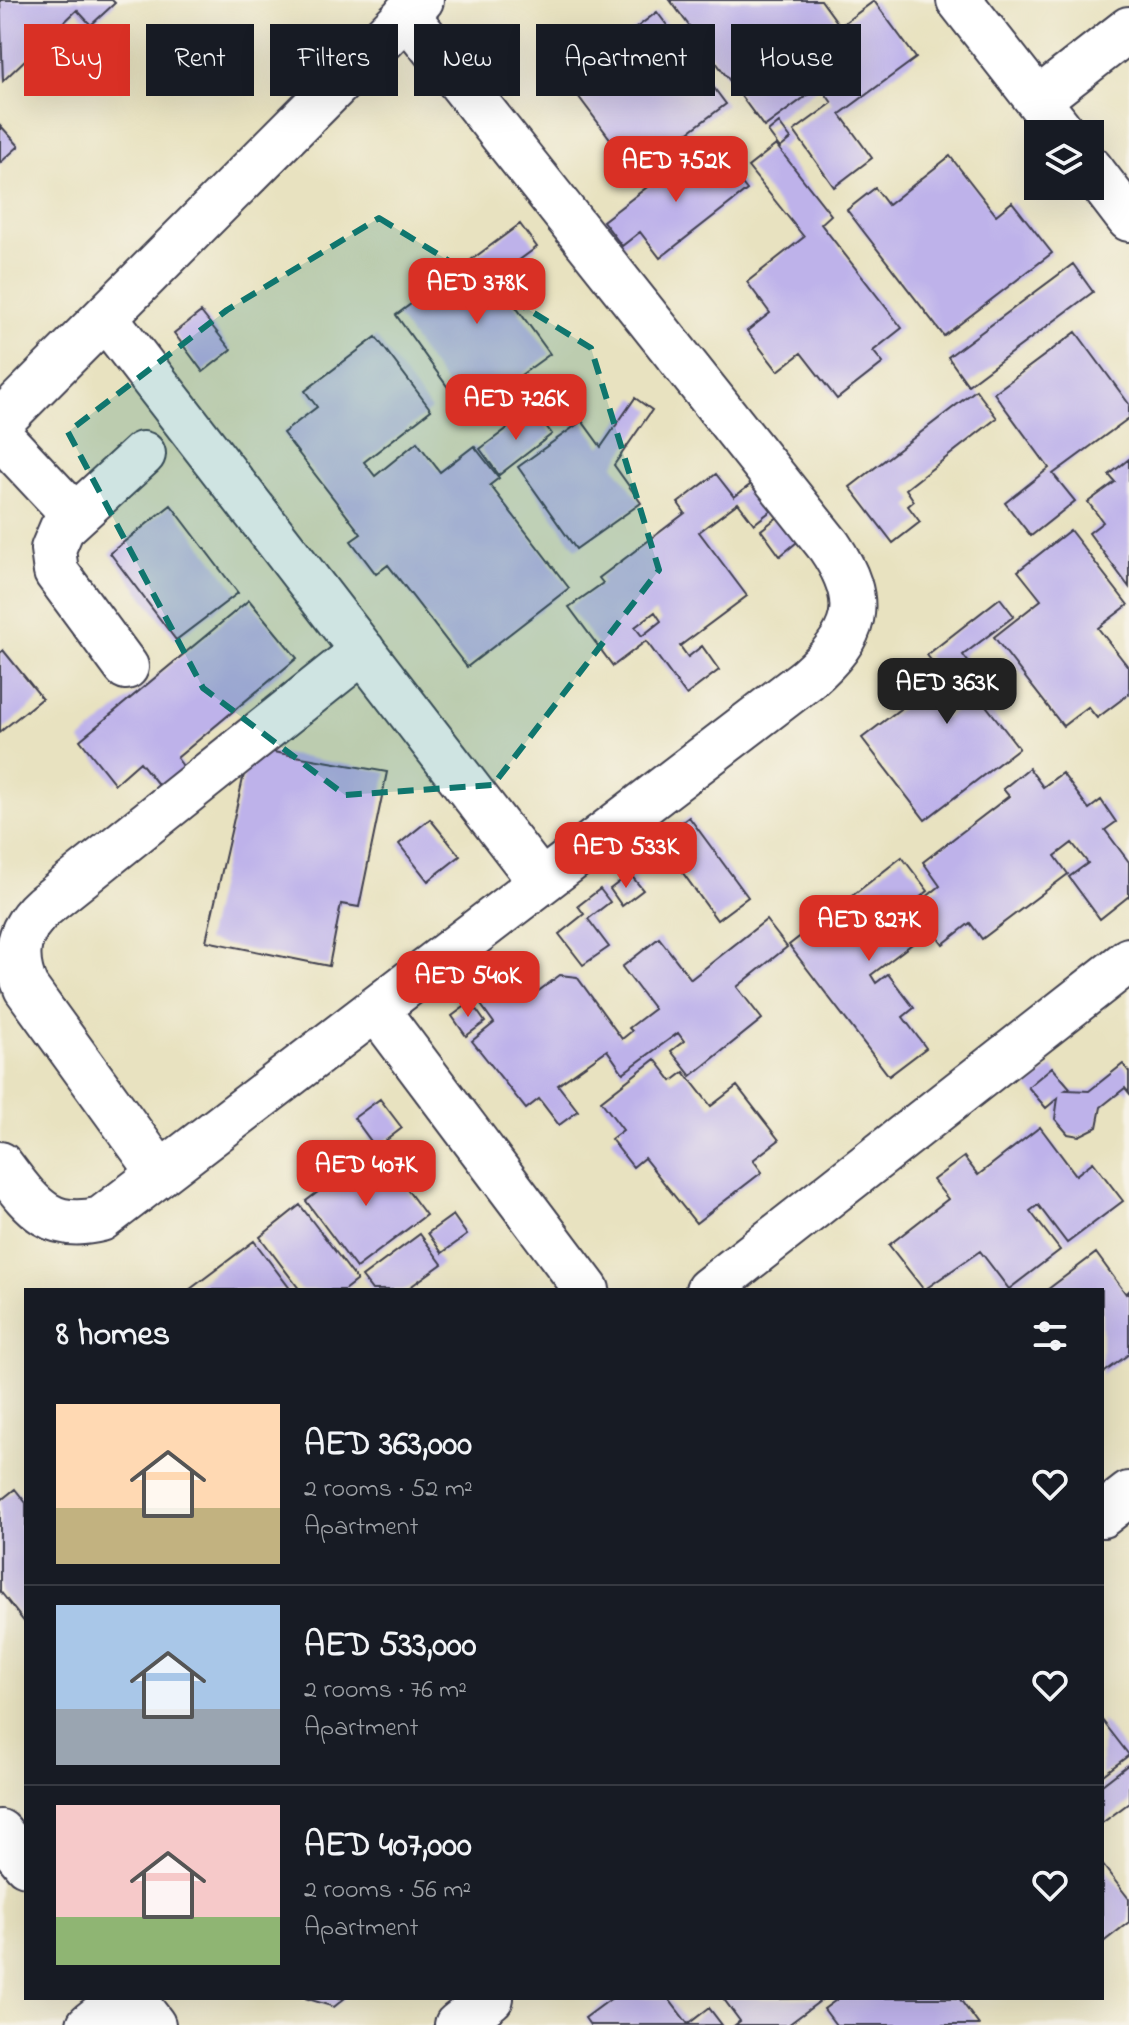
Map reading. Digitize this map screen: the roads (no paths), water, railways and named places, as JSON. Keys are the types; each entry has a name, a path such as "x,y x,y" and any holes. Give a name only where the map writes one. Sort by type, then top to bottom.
{"street":[{"path":"959,0 1051,117 1129,29"},
{"path":"0,422 414,7 829,546 852,585 854,605 842,643 807,679 101,1219 66,1223 48,1217 33,1207 2,1167"},
{"path":"1104,186 1129,219"},
{"path":"105,317 540,881"},
{"path":"0,436 75,516"},
{"path":"126,667 56,572 53,561 56,538 75,516 143,454"},
{"path":"149,1181 26,988 19,971 21,934 44,906 363,651"},
{"path":"711,1288 1129,960"},
{"path":"376,1009 585,1288"},
{"path":"1104,1513 1129,1494"},
{"path":"89,2025 120,2000"},
{"path":"134,2000 153,2025"},
{"path":"457,2025 488,2000"}]}
